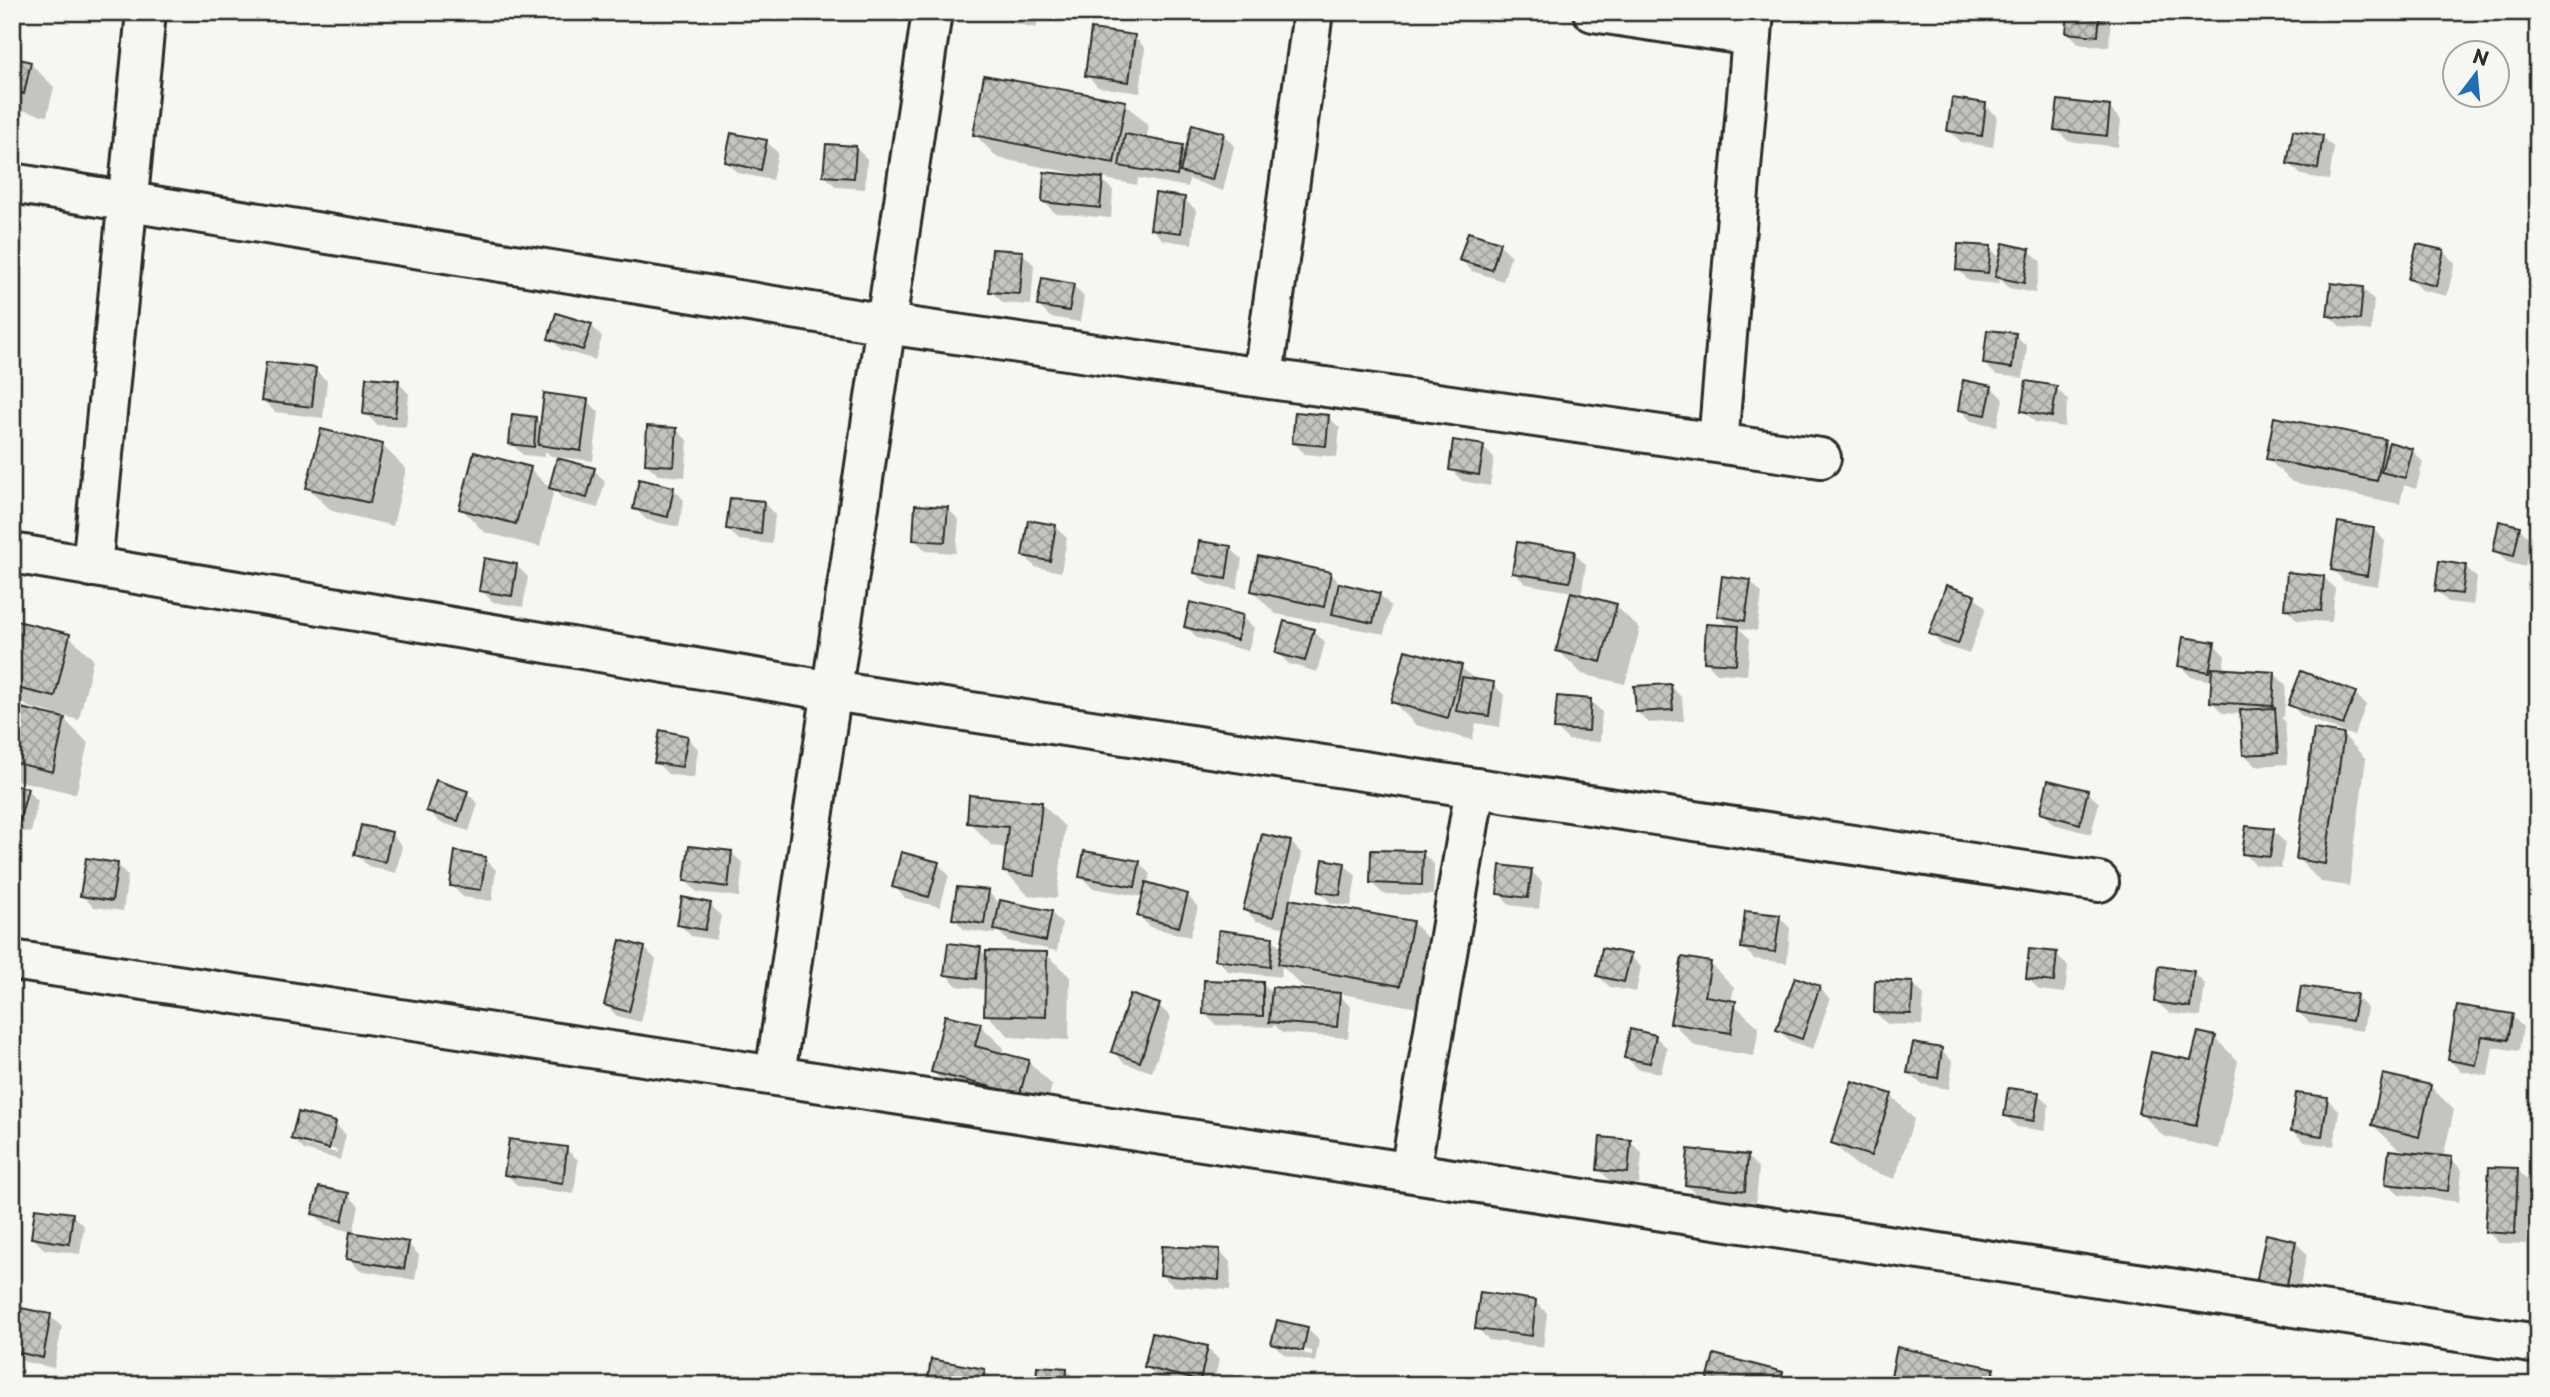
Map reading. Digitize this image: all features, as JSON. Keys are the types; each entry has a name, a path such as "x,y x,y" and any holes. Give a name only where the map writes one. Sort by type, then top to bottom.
{"street":[{"path":"92,566 146,12"},
{"path":"775,1075 932,12"},
{"path":"1263,377 1313,12"},
{"path":"1593,12 1753,24 1717,443"},
{"path":"12,183 886,324 1821,458"},
{"path":"12,553 832,691 2099,883"},
{"path":"1410,1172 1475,788"},
{"path":"12,960 2538,1344"}],"building":[{"path":"2068,12 2100,12 2098,36 2066,33"},
{"path":"1091,29 1135,35 1129,82 1085,76"},
{"path":"12,57 31,62 24,94 12,91"},
{"path":"984,75 1126,101 1114,163 973,135"},
{"path":"1952,98 1986,103 1982,136 1947,131"},
{"path":"2058,100 2110,106 2107,136 2054,130"},
{"path":"1192,124 1224,133 1212,180 1180,172"},
{"path":"2293,130 2323,135 2318,169 2287,164"},
{"path":"731,133 767,140 761,170 725,162"},
{"path":"1125,134 1183,145 1177,176 1119,166"},
{"path":"826,144 856,146 854,178 823,176"},
{"path":"1044,172 1103,178 1100,208 1042,202"},
{"path":"1155,193 1185,197 1181,233 1150,229"},
{"path":"1468,232 1500,242 1492,270 1459,260"},
{"path":"2003,243 2030,249 2024,283 1995,277"},
{"path":"1958,244 1991,246 1988,273 1956,270"},
{"path":"2417,244 2444,250 2436,286 2408,279"},
{"path":"992,249 1023,251 1020,294 989,292"},
{"path":"1042,278 1074,284 1069,311 1037,306"},
{"path":"2331,283 2363,287 2360,320 2327,316"},
{"path":"556,313 592,324 583,350 548,339"},
{"path":"1987,330 2016,333 2012,368 1983,364"},
{"path":"266,362 316,368 312,407 261,401"},
{"path":"366,377 399,380 395,417 363,414"},
{"path":"1963,380 1992,386 1986,415 1958,410"},
{"path":"2026,381 2057,386 2052,417 2021,411"},
{"path":"544,393 588,399 581,451 538,445"},
{"path":"1295,412 1329,415 1326,446 1292,443"},
{"path":"512,414 536,417 534,447 509,444"},
{"path":"2274,417 2385,439 2377,481 2266,459"},
{"path":"647,426 677,428 674,466 645,464"},
{"path":"321,429 383,444 370,503 306,488"},
{"path":"1453,440 1484,445 1479,475 1449,470"},
{"path":"2389,442 2413,449 2405,478 2381,472"},
{"path":"474,452 531,467 516,524 459,509"},
{"path":"557,458 595,468 587,498 549,488"},
{"path":"639,479 674,487 668,517 633,509"},
{"path":"730,498 764,501 761,534 726,529"},
{"path":"915,505 948,507 945,542 913,540"},
{"path":"1028,520 1056,525 1050,561 1022,556"},
{"path":"2499,521 2520,526 2514,556 2493,551"},
{"path":"2338,522 2374,528 2367,576 2331,570"},
{"path":"1199,541 1231,546 1226,579 1194,573"},
{"path":"1517,542 1575,551 1570,582 1512,573"},
{"path":"1258,556 1331,572 1324,607 1251,591"},
{"path":"484,558 517,564 512,596 479,591"},
{"path":"2439,561 2466,565 2462,594 2435,591"},
{"path":"2287,572 2324,576 2321,611 2284,609"},
{"path":"1722,576 1751,580 1745,621 1717,616"},
{"path":"1339,583 1380,593 1373,623 1332,614"},
{"path":"1946,585 1975,595 1958,644 1929,634"},
{"path":"1571,592 1617,604 1601,662 1556,651"},
{"path":"1190,602 1243,615 1237,640 1184,627"},
{"path":"17,621 70,634 55,697 12,687 12,643"},
{"path":"1284,621 1314,629 1305,661 1275,653"},
{"path":"1706,624 1739,626 1736,664 1704,662"},
{"path":"2183,637 2215,642 2209,672 2178,666"},
{"path":"1405,650 1462,665 1448,718 1391,702"},
{"path":"2212,668 2275,672 2273,706 2210,702"},
{"path":"2301,671 2356,692 2343,725 2288,705"},
{"path":"1462,677 1494,682 1489,716 1456,711"},
{"path":"1671,684 1673,710 1636,712 1634,686"},
{"path":"1557,696 1591,699 1589,731 1554,729"},
{"path":"12,706 65,718 53,772 12,762"},
{"path":"2275,708 2278,753 2243,755 2240,710"},
{"path":"2314,729 2344,734 2325,864 2296,859"},
{"path":"660,730 688,736 682,767 654,763"},
{"path":"436,780 468,791 458,821 426,811"},
{"path":"2048,780 2088,790 2080,824 2040,813"},
{"path":"12,785 28,788 19,823 12,821"},
{"path":"969,795 1042,802 1034,876 1003,872 1008,827 967,823"},
{"path":"361,825 392,832 385,862 354,855"},
{"path":"2246,826 2274,829 2270,857 2242,854"},
{"path":"1262,834 1291,841 1273,917 1243,910"},
{"path":"689,846 732,851 728,887 684,881"},
{"path":"1371,850 1423,851 1422,885 1370,883"},
{"path":"455,851 486,857 481,890 450,886"},
{"path":"1084,851 1140,861 1135,887 1079,877"},
{"path":"901,852 939,862 929,897 892,887"},
{"path":"86,858 118,863 112,901 80,896"},
{"path":"1323,859 1345,863 1340,895 1318,892"},
{"path":"1500,865 1532,869 1528,898 1497,894"},
{"path":"1146,882 1188,894 1179,927 1137,916"},
{"path":"957,887 989,890 984,924 952,919"},
{"path":"682,897 711,903 705,930 677,925"},
{"path":"1290,899 1413,921 1400,986 1278,964"},
{"path":"1000,900 1052,911 1046,941 994,930"},
{"path":"1745,911 1780,915 1775,952 1741,948"},
{"path":"1219,930 1273,937 1270,967 1215,960"},
{"path":"620,940 645,947 629,1012 604,1005"},
{"path":"948,943 981,947 976,979 944,975"},
{"path":"1602,948 1631,954 1624,982 1597,976"},
{"path":"2029,949 2057,952 2054,982 2026,979"},
{"path":"986,951 1047,952 1046,1017 984,1015"},
{"path":"1682,957 1711,962 1705,996 1736,1001 1731,1033 1670,1023"},
{"path":"2159,966 2194,971 2190,1007 2155,1002"},
{"path":"1795,977 1820,986 1802,1039 1776,1030"},
{"path":"1204,980 1263,982 1263,1016 1203,1014"},
{"path":"1875,980 1913,982 1911,1014 1874,1013"},
{"path":"2301,986 2357,994 2352,1021 2297,1012"},
{"path":"1272,987 1340,993 1337,1027 1269,1022"},
{"path":"1130,994 1160,1004 1140,1062 1111,1052"},
{"path":"2457,1005 2513,1014 2508,1040 2482,1036 2476,1065 2448,1060"},
{"path":"945,1015 981,1023 975,1046 1029,1060 1020,1094 931,1072"},
{"path":"1630,1029 1656,1035 1650,1063 1624,1058"},
{"path":"2198,1032 2216,1036 2196,1126 2138,1113 2151,1052 2191,1060"},
{"path":"1913,1043 1942,1048 1938,1078 1907,1073"},
{"path":"2383,1074 2431,1085 2419,1137 2372,1125"},
{"path":"1852,1081 1892,1094 1871,1156 1831,1143"},
{"path":"2008,1088 2039,1092 2034,1121 2004,1116"},
{"path":"2296,1093 2328,1097 2322,1136 2291,1131"},
{"path":"298,1112 336,1122 329,1149 291,1139"},
{"path":"1600,1137 1631,1140 1628,1173 1597,1170"},
{"path":"509,1139 567,1147 563,1183 504,1175"},
{"path":"1688,1149 1748,1155 1745,1191 1685,1185"},
{"path":"2389,1150 2452,1157 2448,1191 2385,1184"},
{"path":"2489,1167 2518,1168 2515,1234 2485,1232"},
{"path":"319,1187 349,1193 342,1221 312,1214"},
{"path":"35,1208 73,1213 69,1244 31,1238"},
{"path":"350,1232 409,1242 404,1269 346,1259"},
{"path":"2266,1234 2296,1241 2286,1289 2256,1283"},
{"path":"1162,1246 1220,1249 1219,1280 1160,1275"},
{"path":"1480,1292 1536,1300 1532,1336 1475,1329"},
{"path":"21,1308 51,1314 43,1358 12,1351"},
{"path":"1277,1320 1308,1327 1303,1351 1271,1344"},
{"path":"1152,1333 1208,1346 1200,1381 1144,1367"},
{"path":"1897,1347 1994,1368 1990,1385 1906,1385 1890,1381"},
{"path":"1714,1354 1783,1372 1779,1385 1706,1385"},
{"path":"931,1359 985,1369 982,1385 927,1385"},
{"path":"1037,1366 1067,1368 1066,1385 1036,1385"},
{"path":"1433,1378 1456,1385 1431,1385"}]}
